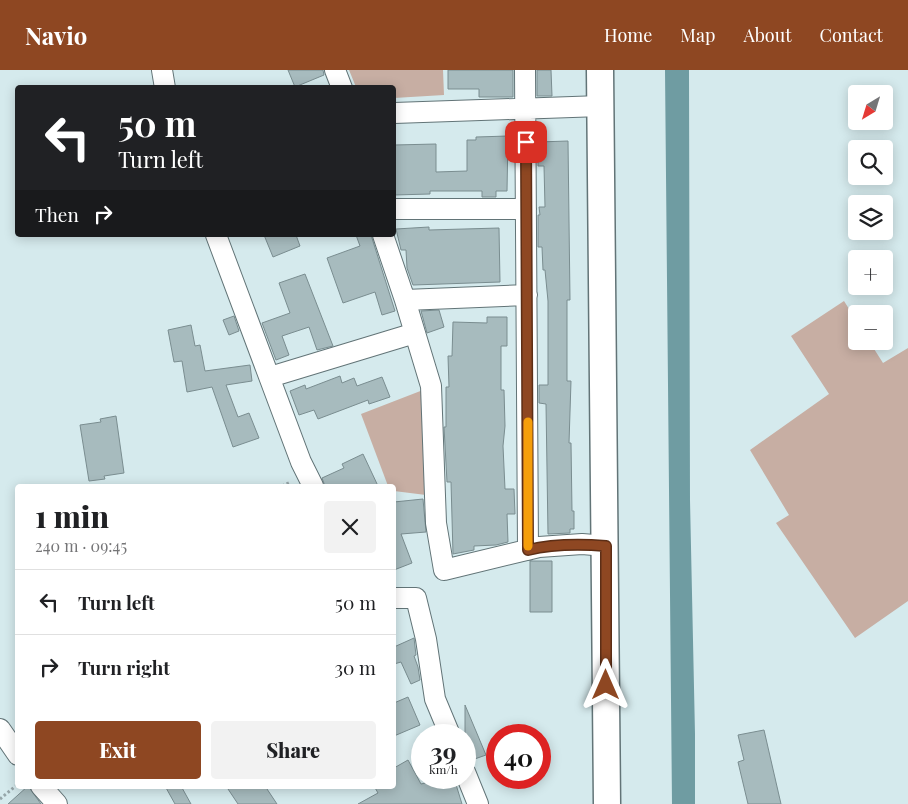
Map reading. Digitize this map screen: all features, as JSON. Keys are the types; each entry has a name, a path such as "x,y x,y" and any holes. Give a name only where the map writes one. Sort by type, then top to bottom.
{"street":[{"path":"162,70 164,85"},
{"path":"335,70 341,85"},
{"path":"525,70 528,550"},
{"path":"600,70 607,804"},
{"path":"396,113 601,106"},
{"path":"396,209 526,209"},
{"path":"217,237 301,462 312,484"},
{"path":"384,237 431,386 436,523 444,570 539,547 582,544 606,546"},
{"path":"405,300 527,295"},
{"path":"270,377 415,333"},
{"path":"396,598 416,598 426,639 436,699 446,724"},
{"path":"0,729 15,751"},
{"path":"44,789 57,804"},
{"path":"472,789 478,804"}],"path":[{"path":"0,799 15,786"}],"shaded area":[{"path":"349,70 443,70 444,95 396,98 396,85 355,85"},
{"path":"844,301 848,307 848,350 875,350 883,363 908,348 908,601 855,638 776,523 789,515 750,450 829,394 791,336"},
{"path":"423,390 426,495 396,491 396,484 387,484 361,414"}],"water":[{"path":"665,70 689,70 690,500 695,804 672,804"}],"building":[{"path":"288,70 323,70 324,75 300,85 294,85"},
{"path":"448,70 513,70 513,97 479,97 479,89 448,89"},
{"path":"537,70 551,70 552,96 537,96"},
{"path":"508,136 507,191 496,191 496,197 482,197 482,191 430,191 430,194 396,195 396,145 436,144 436,172 467,171 467,140 476,140 476,137"},
{"path":"568,141 570,300 567,300 567,381 571,381 569,443 571,443 574,529 570,529 570,533 548,534 546,404 539,403 539,385 548,385 548,301 545,270 543,270 542,247 538,247 539,207 545,207 544,166 538,166 538,142"},
{"path":"429,227 429,230 499,228 500,282 413,285 407,268 406,250 401,250 396,229"},
{"path":"265,237 297,237 300,246 273,257"},
{"path":"357,237 372,237 395,311 382,315 375,292 343,303 327,258 360,246"},
{"path":"305,274 333,346 317,350 309,327 282,336 289,355 276,360 262,323 290,313 279,283"},
{"path":"439,310 444,327 427,333 421,311"},
{"path":"234,316 239,331 229,335 223,320"},
{"path":"487,317 507,317 507,346 501,346 501,390 504,390 505,426 503,446 505,489 514,489 515,514 507,514 508,542 496,545 474,546 474,550 453,554 451,482 447,482 444,427 446,427 446,387 449,387 448,356 452,356 453,322 487,323"},
{"path":"191,325 195,346 200,345 205,371 250,365 252,381 226,385 238,417 249,413 259,438 233,447 212,387 187,392 182,361 174,362 168,330"},
{"path":"340,376 342,383 354,378 357,386 382,377 390,397 369,404 368,400 318,419 314,410 299,415 290,391 305,385 306,389"},
{"path":"116,416 124,473 104,476 105,479 89,481 80,425 101,422 100,419"},
{"path":"363,454 377,484 324,484 322,478 344,468 342,464"},
{"path":"423,499 426,532 401,534 412,563 396,569 396,502"},
{"path":"530,561 552,561 552,612 530,612"},
{"path":"414,638 416,655 414,656 420,680 411,684 401,662 396,663 396,646"},
{"path":"408,697 420,724 411,724 411,729 396,735 396,702"},
{"path":"465,705 473,724 465,724"},
{"path":"764,730 781,804 748,804 738,762 744,760 738,735"},
{"path":"476,731 486,755 476,759"},
{"path":"408,760 411,766 411,789 457,789 462,804 358,804 378,793 376,789 396,789 396,767"},
{"path":"25,789 30,789 41,804 8,804"},
{"path":"167,789 183,789 191,804 175,804"},
{"path":"228,789 267,789 277,804 238,804"}],"slow traffic":[{"path":"528,422 528,546"}],"route":[{"path":"526,142 528,550 539,547 582,544 606,546 606,685"}]}
